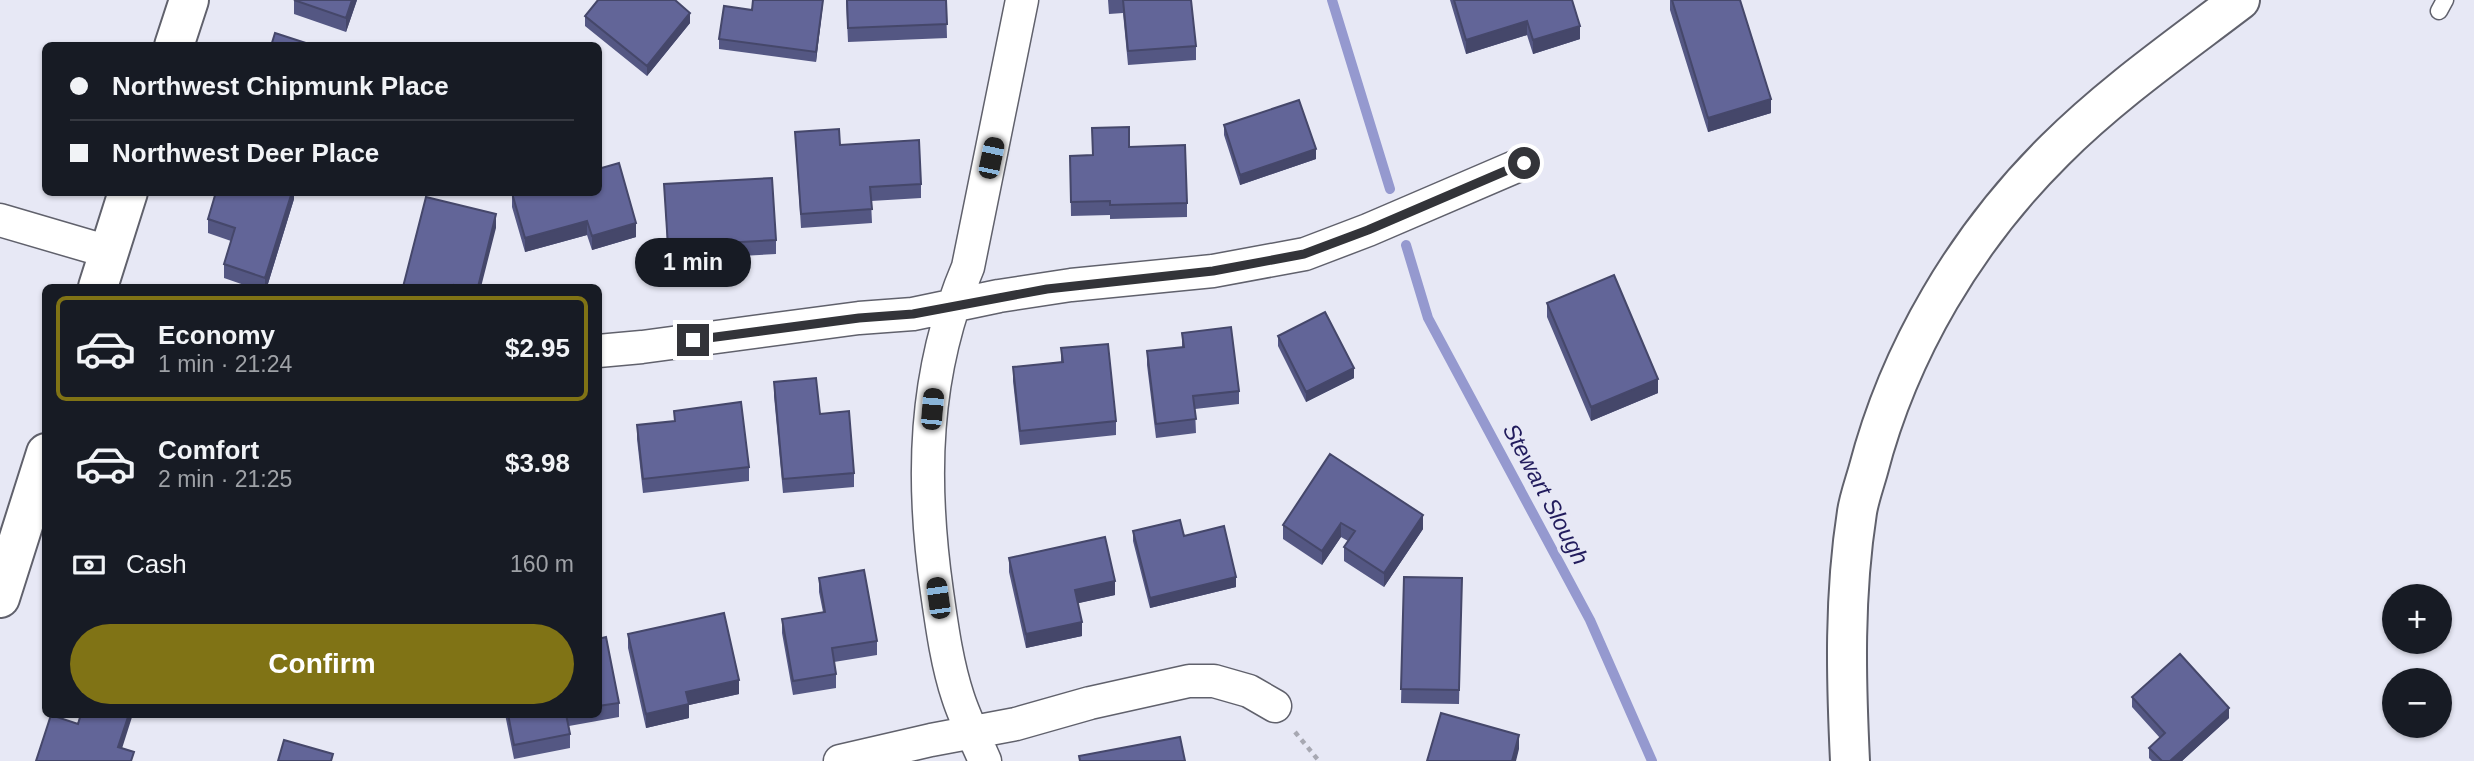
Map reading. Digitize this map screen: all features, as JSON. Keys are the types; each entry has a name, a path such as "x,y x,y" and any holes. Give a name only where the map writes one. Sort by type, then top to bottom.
{"main road":[{"path":"175,42 189,0"},
{"path":"1850,761 1846,685 1849,586 1857,510 1878,430 1910,353 1953,275 2006,201 2055,149 2113,98 2240,0"},
{"path":"104,269 127,196"},
{"path":"0,597 42,466"}],"street":[{"path":"979,747 958,697 941,619 929,536 928,451 936,367 952,306 968,267 1022,0"},
{"path":"602,351 642,348 859,318 913,314 1071,285 1213,271 1304,254 1368,230 1524,163"},
{"path":"0,220 104,269"},
{"path":"840,761 931,740 979,747 1016,724 1090,702 1189,681 1214,681 1249,691 1275,706"}],"building":[{"path":"294,0 352,0 346,18"},
{"path":"598,0 675,0 690,13 647,66 585,16"},
{"path":"753,0 823,0 816,52 719,39 724,6 752,10"},
{"path":"847,0 946,0 947,24 848,28"},
{"path":"1123,0 1191,0 1196,46 1128,51"},
{"path":"1454,0 1572,0 1580,26 1533,40 1527,21 1466,40"},
{"path":"1672,0 1740,0 1771,99 1708,118"},
{"path":"275,33 303,42 272,42"},
{"path":"1299,100 1316,149 1240,175 1224,125"},
{"path":"1129,127 1129,147 1185,145 1187,203 1110,205 1110,201 1071,202 1070,156 1093,155 1092,128"},
{"path":"839,129 840,145 919,140 921,184 870,187 872,209 801,214 795,132"},
{"path":"619,163 636,223 592,236 587,221 525,238 513,196 602,196 602,168"},
{"path":"772,178 776,240 668,246 664,184"},
{"path":"215,196 291,196 265,278 224,264 235,228 208,219"},
{"path":"426,197 496,214 479,284 404,284"},
{"path":"1614,275 1658,379 1591,407 1547,303"},
{"path":"1325,312 1354,368 1306,392 1278,336"},
{"path":"1231,327 1239,391 1193,396 1196,419 1156,424 1147,351 1184,347 1182,333"},
{"path":"1108,344 1116,421 1020,431 1013,367 1063,362 1061,348"},
{"path":"816,378 820,414 849,411 854,473 783,479 774,382"},
{"path":"741,402 749,467 643,479 637,425 675,421 674,411"},
{"path":"1330,454 1423,515 1384,573 1344,547 1355,531 1341,523 1322,551 1283,525"},
{"path":"1180,520 1184,536 1224,526 1236,577 1150,598 1133,531"},
{"path":"1105,537 1115,581 1075,590 1082,622 1026,634 1009,558"},
{"path":"864,570 877,641 832,648 836,674 793,681 782,619 825,612 819,578"},
{"path":"1404,577 1462,578 1459,690 1401,689"},
{"path":"724,613 739,680 686,692 689,704 646,714 628,634"},
{"path":"606,637 619,703 602,705 602,638"},
{"path":"2180,654 2229,708 2170,761 2162,761 2149,748 2165,733 2132,697"},
{"path":"1441,713 1519,735 1512,761 1427,761"},
{"path":"50,718 78,724 80,718 128,718 118,747 134,752 131,761 36,761"},
{"path":"509,718 567,718 570,734 514,745"},
{"path":"1180,737 1185,761 1080,761 1079,756"},
{"path":"284,740 333,754 331,761 278,761"}],"waterway":[{"name":"Stewart Slough","path":"1332,0 1390,189"},
{"name":"Stewart Slough","path":"1406,245 1428,318 1590,620 1652,761"}],"route":[{"path":"693,340 859,318 913,314 999,296 1071,285 1213,271 1304,254 1368,230 1524,163"}]}
